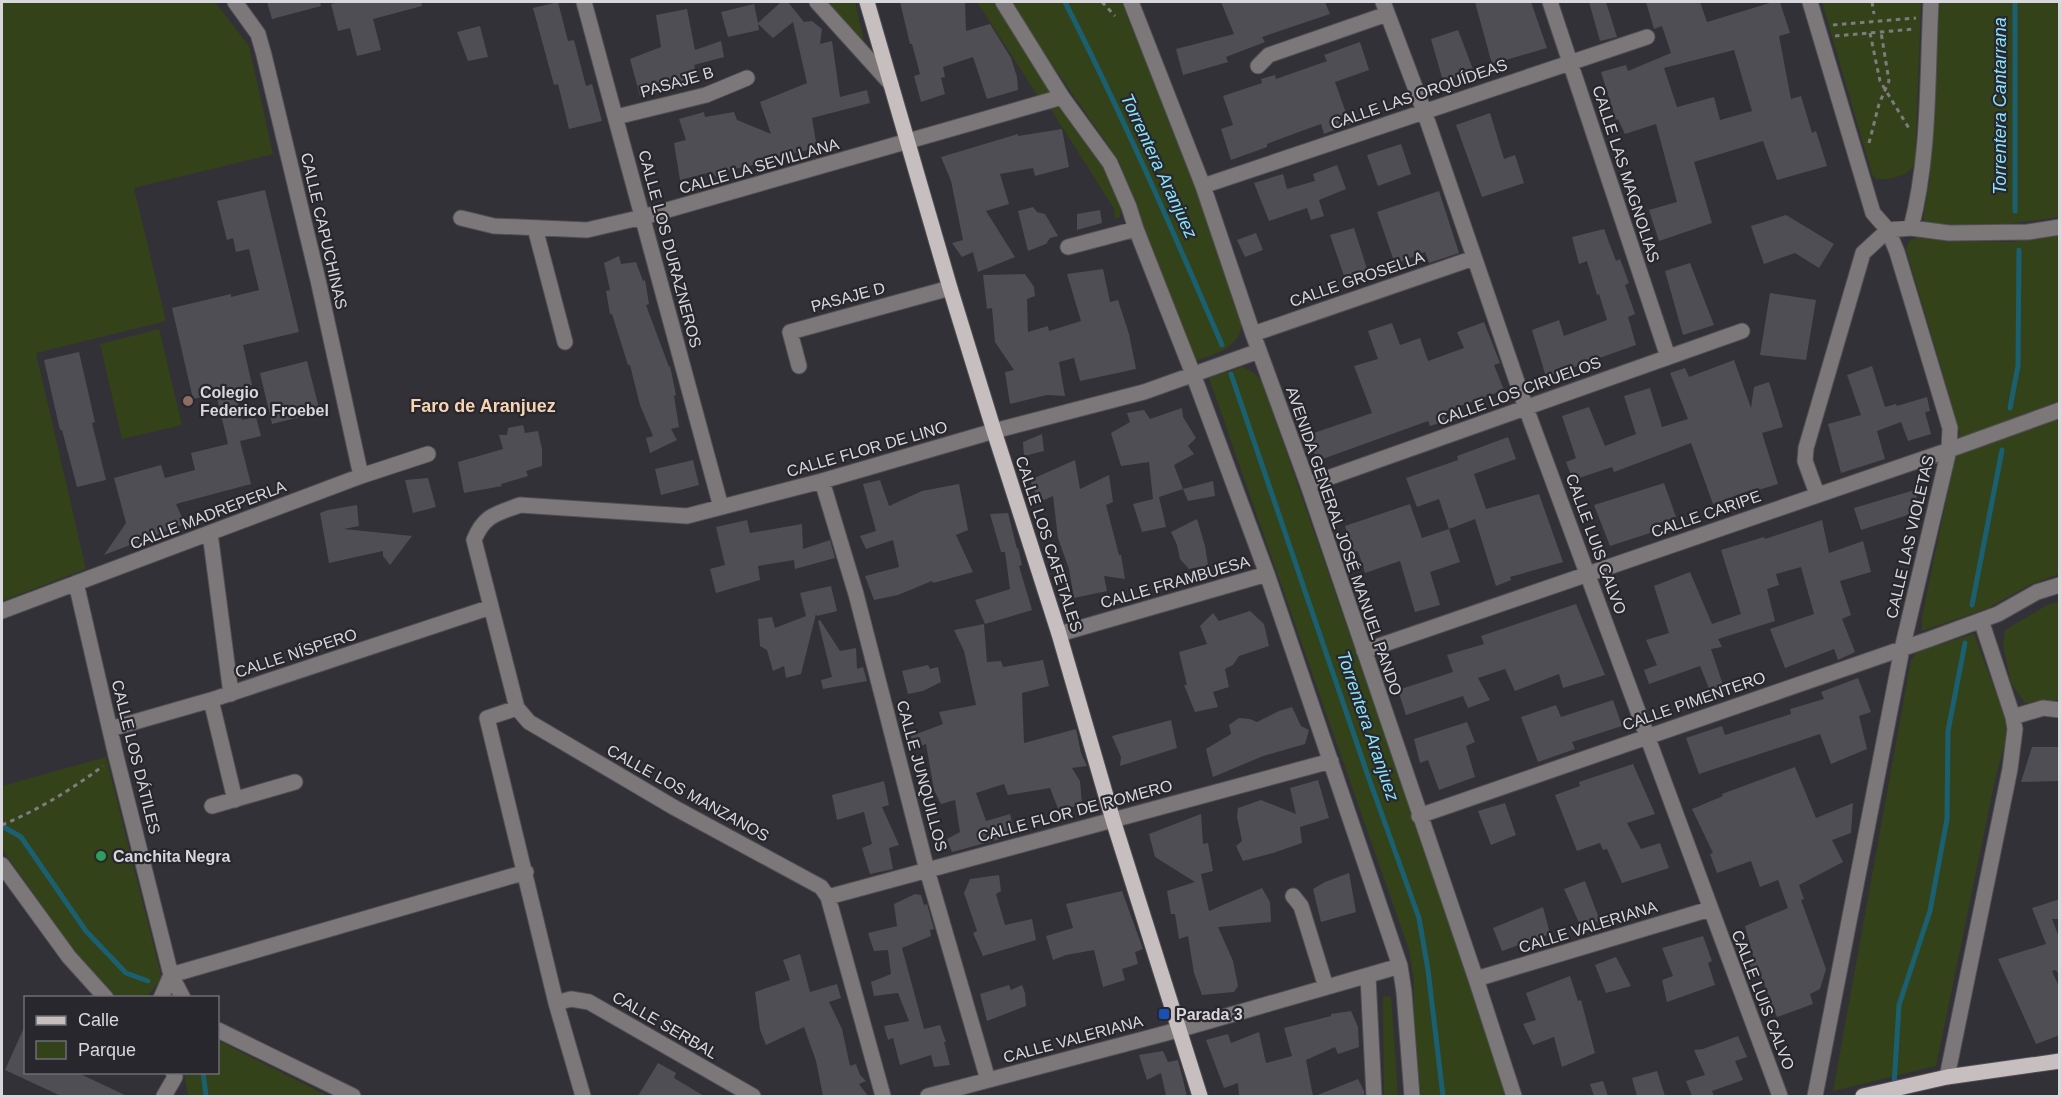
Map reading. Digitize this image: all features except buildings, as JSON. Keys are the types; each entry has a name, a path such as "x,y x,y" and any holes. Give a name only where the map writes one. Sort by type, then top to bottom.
{"main road":[{"name":"CALLE LOS CAFETALES","path":"867,2 950,288 1059,634 1113,820 1200,1096"},
{"path":"1871,1094 1947,1077 2060,1061"}],"street":[{"name":"CALLE CAPUCHINAS","path":"235,2 258,34 264,55 361,476"},
{"name":"CALLE LOS DURAZNEROS","path":"584,2 721,507"},
{"path":"817,2 891,84"},
{"path":"1003,2 1062,98 1110,163 1193,374 1267,574 1400,966 1412,1096"},
{"name":"AVENIDA GENERAL JOSÉ MANUEL PANDO","path":"1131,2 1203,186 1252,334 1308,485 1514,1096"},
{"name":"CALLE LAS MAGNOLIAS","path":"1550,2 1668,357"},
{"name":"CALLE LAS VIOLETAS","path":"1810,2 1873,213 1888,230 1898,252 1950,428 1949,450 1902,649 1815,1096"},
{"path":"1911,228 1919,199 1923,166 1931,2"},
{"path":"1258,66 1269,56 1385,8"},
{"name":"CALLE LUIS CALVO","path":"1385,8 1424,111 1526,408 1780,1096"},
{"name":"CALLE LAS ORQUÍDEAS","path":"1203,186 1647,37"},
{"name":"PASAJE B","path":"616,117 706,95 747,78"},
{"name":"CALLE LA SEVILLANA","path":"461,218 494,226 587,230 643,217 1062,98"},
{"path":"1817,494 1805,461 1806,448 1863,253 1888,230 1911,228 1949,233 2028,231 2060,227"},
{"path":"535,228 565,342"},
{"path":"1068,247 1136,229"},
{"name":"CALLE GROSELLA","path":"1252,334 1474,258"},
{"name":"PASAJE D","path":"800,366 790,332 950,288"},
{"name":"CALLE LOS CIRUELOS","path":"1308,485 1742,331"},
{"name":"CALLE FLOR DE LINO","path":"491,607 474,540 480,525 496,514 520,505 687,516 1144,392 1259,351"},
{"name":"CALLE CARIPE","path":"1364,651 2060,410"},
{"name":"CALLE MADREPERLA","path":"2,610 361,476 428,454"},
{"name":"CALLE JUNQUILLOS","path":"822,481 856,594 927,870 988,1080"},
{"path":"210,533 231,694"},
{"name":"CALLE FRAMBUESA","path":"1059,634 1267,574"},
{"name":"CALLE LOS DÁTILES","path":"76,583 116,756 171,975 182,996"},
{"name":"CALLE PIMENTERO","path":"1419,816 1902,649 1998,614 2037,592 2060,585"},
{"path":"491,607 517,708 487,718 556,1003 582,1091"},
{"name":"CALLE NÍSPERO","path":"110,729 231,694 491,607"},
{"path":"1947,1077 2010,769 2015,729 1981,620"},
{"path":"211,700 235,800"},
{"name":"CALLE LOS MANZANOS","path":"517,708 529,722 675,808 821,887 828,897"},
{"path":"2013,717 2043,708 2060,710"},
{"name":"CALLE FLOR DE ROMERO","path":"828,897 1331,761"},
{"path":"212,806 295,782"},
{"path":"2,865 69,957 104,996"},
{"path":"162,996 171,975 526,872"},
{"path":"1293,896 1301,906 1326,987"},
{"path":"828,897 883,1096"},
{"name":"CALLE VALERIANA","path":"1476,979 1710,909"},
{"name":"CALLE VALERIANA","path":"928,1096 1178,1030 1400,966"},
{"path":"1368,976 1374,1096"},
{"name":"CALLE SERBAL","path":"556,1003 572,999 589,1002 753,1096"},
{"path":"219,1030 353,1096"},
{"path":"164,1096 175,1077 174,1074"}],"path":[{"path":"1102,2 1115,16"},
{"path":"1872,2 1874,14"},
{"path":"1832,26 1918,18"},
{"path":"1835,36 1917,29"},
{"path":"1868,148 1879,104 1889,81 1881,32"},
{"path":"1870,33 1880,81 1914,137"},
{"path":"2,825 22,817 76,787 116,756"}],"green space":[{"path":"2,2 215,2 249,46 273,154 134,188 166,321 36,353 86,569 2,601"},
{"path":"828,2 855,2 864,41"},
{"path":"977,2 995,2 1051,92 1038,96"},
{"path":"1011,2 1124,2 1199,195 1242,323 1240,333 1229,347 1183,365 1139,214 1119,161"},
{"path":"1822,2 1921,2 1915,161 1905,174 1894,178 1876,179 1872,174"},
{"path":"1938,2 2059,2 2059,217 2007,224 1930,225 1923,219 1930,176"},
{"path":"1062,105 1109,176 1120,205 1120,217 1114,219 1115,210 1050,108"},
{"path":"2059,235 2059,574 2031,584 1988,608 1922,631 1922,617 1960,433 1906,249 1910,240 1917,238 2010,242"},
{"path":"159,329 182,425 122,439 100,344"},
{"path":"1243,367 1254,373 1262,382 1510,1096 1421,1096 1414,1016 1414,980 1409,950 1209,378"},
{"path":"2059,602 2059,700 2025,703 2011,683 2003,645 2005,630 2049,604"},
{"path":"1974,634 2006,720 2007,735 1995,780 1936,1066 1833,1091 1911,660 1918,651"},
{"path":"106,757 162,979 147,996 112,996 66,940 2,849 2,786"},
{"path":"1391,996 1398,1096 1384,1096 1383,997"},
{"path":"219,1041 328,1096 188,1096 184,1074 219,1074"}],"waterway":[{"name":"Torrentera Aranjuez","path":"1065,2 1127,129 1222,345"},
{"name":"Torrentera Cantarrana","path":"2015,2 2015,211"},
{"name":"Torrentera Cantarrana","path":"2010,408 2018,366 2019,250"},
{"name":"Torrentera Aranjuez","path":"1231,374 1419,918 1428,970 1443,1096"},
{"name":"Torrentera Cantarrana","path":"1972,605 2002,450"},
{"name":"Torrentera Cantarrana","path":"1894,1086 1899,1005 1930,911 1947,819 1948,731 1965,643"},
{"path":"2,826 21,837 86,931 126,973 148,981"},
{"path":"203,1074 206,1096"}],"place":[{"name":"Colegio Federico Froebel","path":"188,401"},
{"name":"Canchita Negra","path":"101,856"},
{"name":"Parada 3","path":"1164,1014"}],"district":[{"name":"Faro de Aranjuez","path":"483,406"}]}
